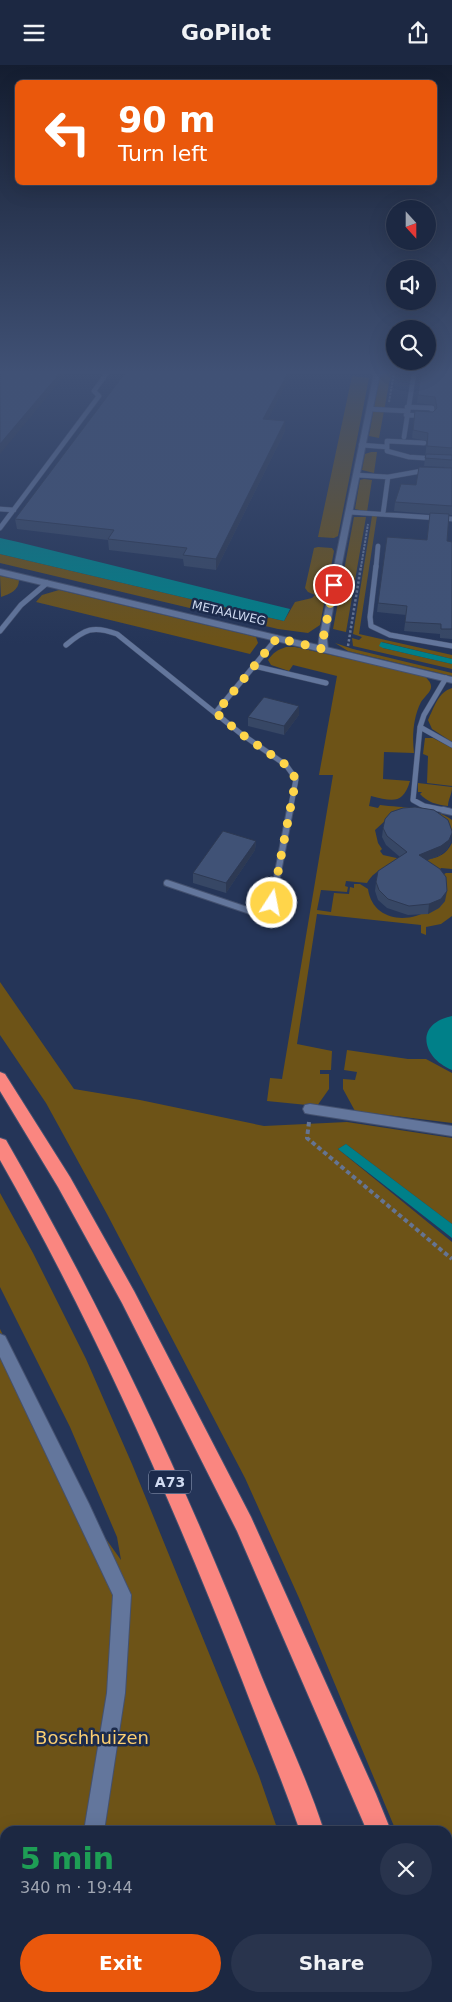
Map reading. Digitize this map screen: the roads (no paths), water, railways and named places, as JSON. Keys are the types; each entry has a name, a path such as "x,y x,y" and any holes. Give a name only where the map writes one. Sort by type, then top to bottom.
{"highway":[{"path":"0,1078 64,1182 124,1288 240,1515 377,1826"},
{"name":"A73","path":"0,1145 42,1217 92,1313 192,1530 310,1826"}],"street":[{"path":"323,649 323,639 358,463"},
{"name":"METAALWEG","path":"0,572 449,679"},
{"path":"310,1109 452,1131"},
{"path":"0,1341 83,1510 122,1595 116,1693 95,1826"}],"lane":[{"path":"0,528 49,463"},
{"path":"356,475 388,477 421,470 436,471"},
{"path":"383,514 388,477"},
{"path":"0,509 14,510"},
{"path":"348,512 452,519"},
{"path":"378,547 370,617 371,626 390,635 452,645"},
{"path":"0,631 8,619 26,600 46,583"},
{"path":"0,616 8,619"},
{"path":"66,645 85,630 92,627 117,634 240,733 286,765 296,779 272,903 262,910 250,911 167,883"},
{"path":"216,713 277,638"},
{"path":"254,666 326,683"},
{"path":"449,679 424,715 420,727 413,800 424,806 452,812"},
{"path":"420,727 452,745"}],"park label":[{"name":"Boschhuizen","path":"92,1738"}]}
